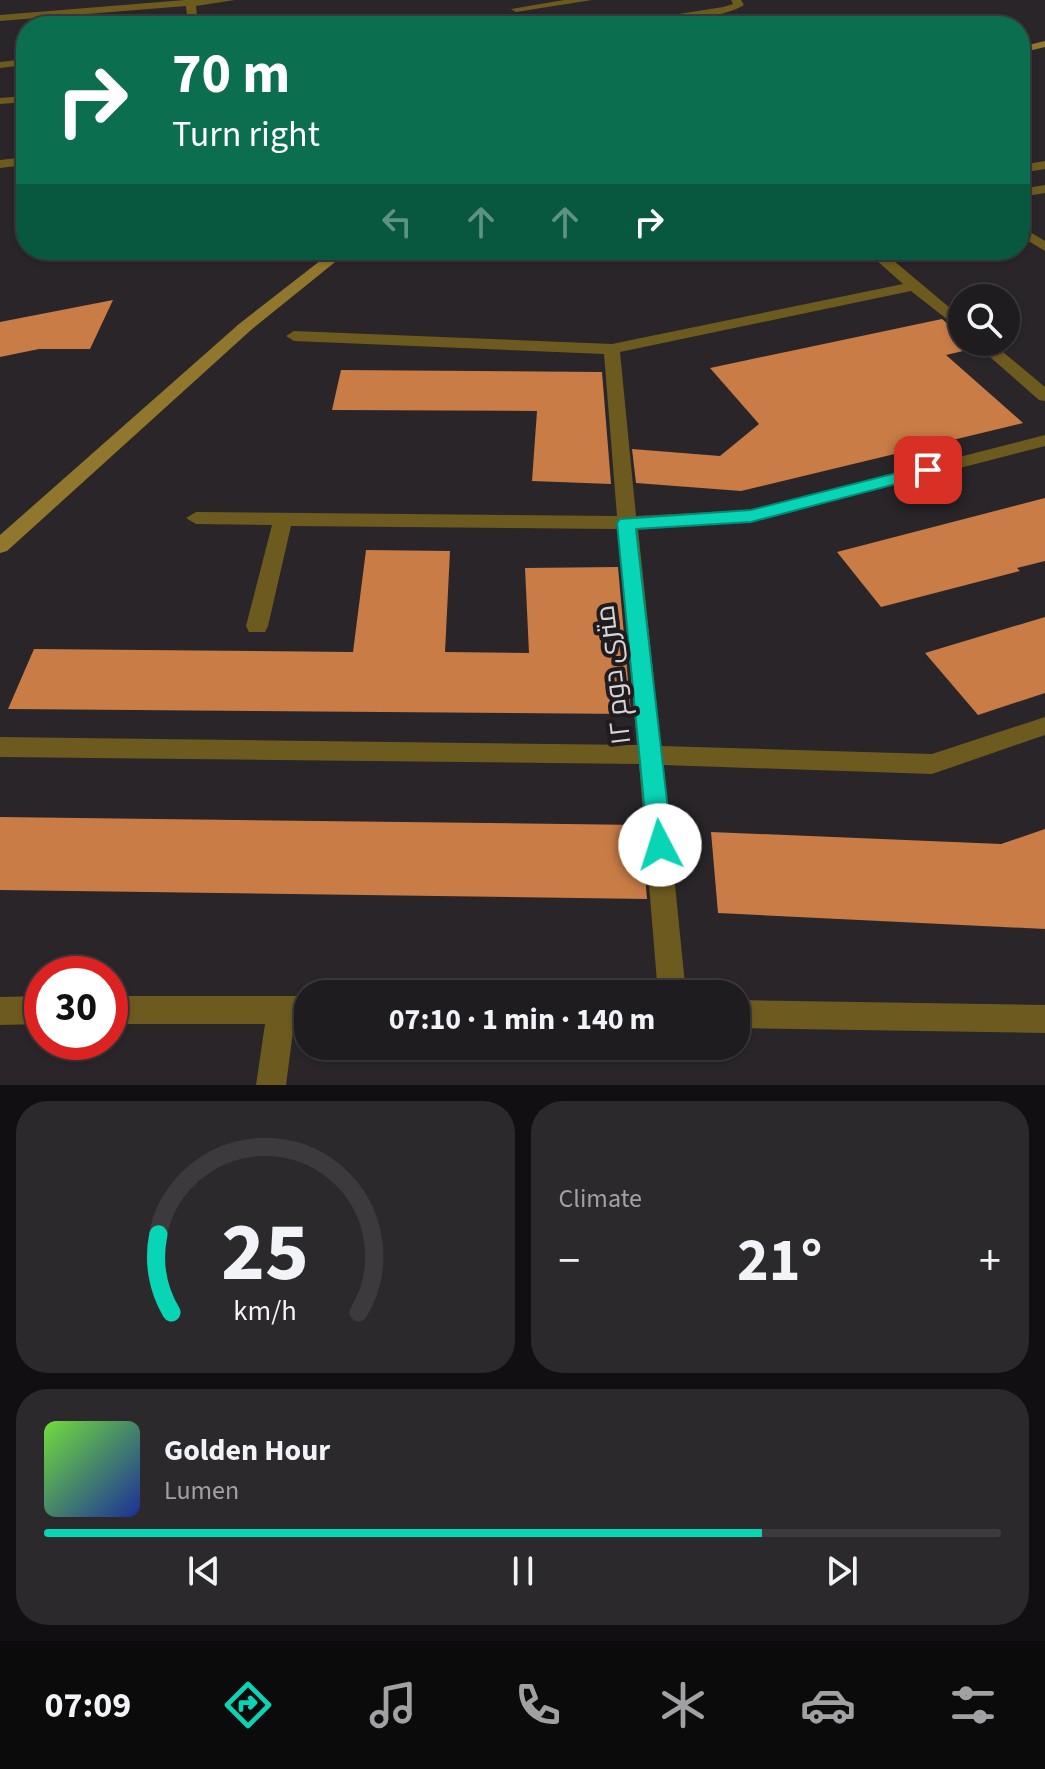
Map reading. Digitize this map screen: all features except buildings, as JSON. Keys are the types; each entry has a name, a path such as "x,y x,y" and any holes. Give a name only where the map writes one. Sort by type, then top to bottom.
{"main road":[{"path":"0,546 245,327 330,260"}],"street":[{"path":"24,16 230,0"},
{"path":"530,16 511,6 587,0"},
{"path":"681,16 725,10 739,5 736,0"},
{"path":"884,260 948,314"},
{"path":"294,336 612,349 914,286"},
{"name":"۱۲ متری دوم","path":"612,349 626,523 653,755 671,980"},
{"path":"999,356 1042,390"},
{"path":"196,518 626,523 751,516 1045,440"},
{"path":"257,626 283,519"},
{"path":"0,747 653,755 932,764 1045,726"},
{"path":"0,1011 24,1010"},
{"path":"128,1010 294,1010"},
{"path":"271,1085 294,1013"},
{"path":"750,1014 1045,1019"}],"route":[{"path":"660,845 653,755 626,523 751,516 928,470"}]}
